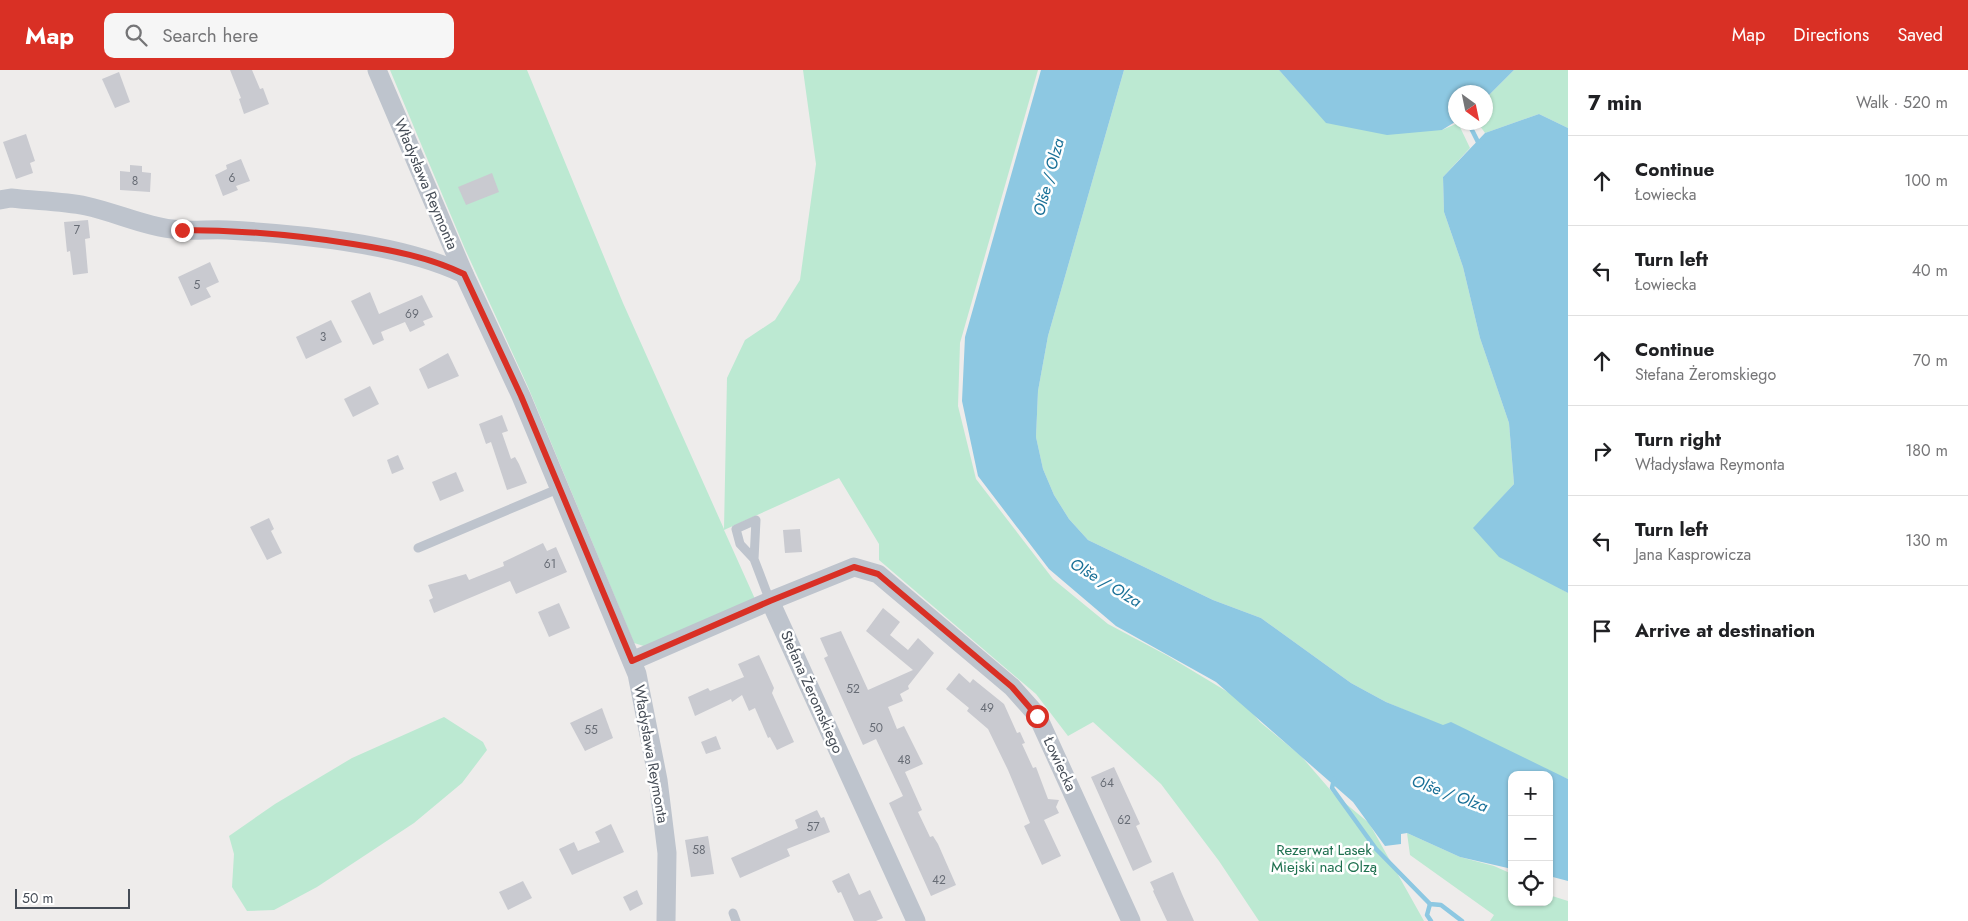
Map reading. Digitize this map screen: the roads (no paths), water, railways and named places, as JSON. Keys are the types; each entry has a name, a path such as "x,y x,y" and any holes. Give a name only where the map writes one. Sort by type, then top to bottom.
{"street":[{"name":"Władysława Reymonta","path":"377,70 464,274 521,396 637,674 658,780 667,853 666,921"},
{"path":"0,200 11,198 86,206 160,227 174,229 225,230 328,240 393,252 436,263 464,274"},
{"name":"Łowiecka","path":"770,601 854,567 878,574 1012,687 1037,716 1130,921"},
{"path":"632,661 770,601"},
{"name":"Stefana Żeromskiego","path":"770,601 916,921"}],"lane":[{"path":"418,548 560,488"},
{"path":"754,559 770,601"}],"water":[{"name":"Olše / Olza","path":"1041,70 1124,70 1048,336 1038,391 1036,437 1043,469 1054,495 1069,519 1088,540 1213,600 1261,618 1351,683 1386,702 1443,725 1451,722 1552,771 1508,771 1508,868 1460,857 1407,833 1401,834 1401,844 1385,846 1353,802 1216,682 1116,626 1049,569 978,476 962,401 965,337"},
{"path":"1279,70 1514,70 1493,91 1493,85 1448,85 1448,126 1442,130 1387,135 1326,123"},
{"path":"1539,114 1568,128 1568,593 1499,557 1473,528 1514,484 1509,423 1480,338 1463,267 1444,212 1443,177 1485,133"},
{"path":"1553,772 1568,779 1568,881 1553,877"}],"waterway":[{"path":"1472,130 1480,146"},
{"path":"1334,779 1332,788 1376,849 1430,904 1441,905 1462,921"},
{"path":"1430,904 1427,915 1431,921"}],"park label":[{"name":"Rezerwat Lasek Miejski nad Olzą","path":"1324,858"}]}
